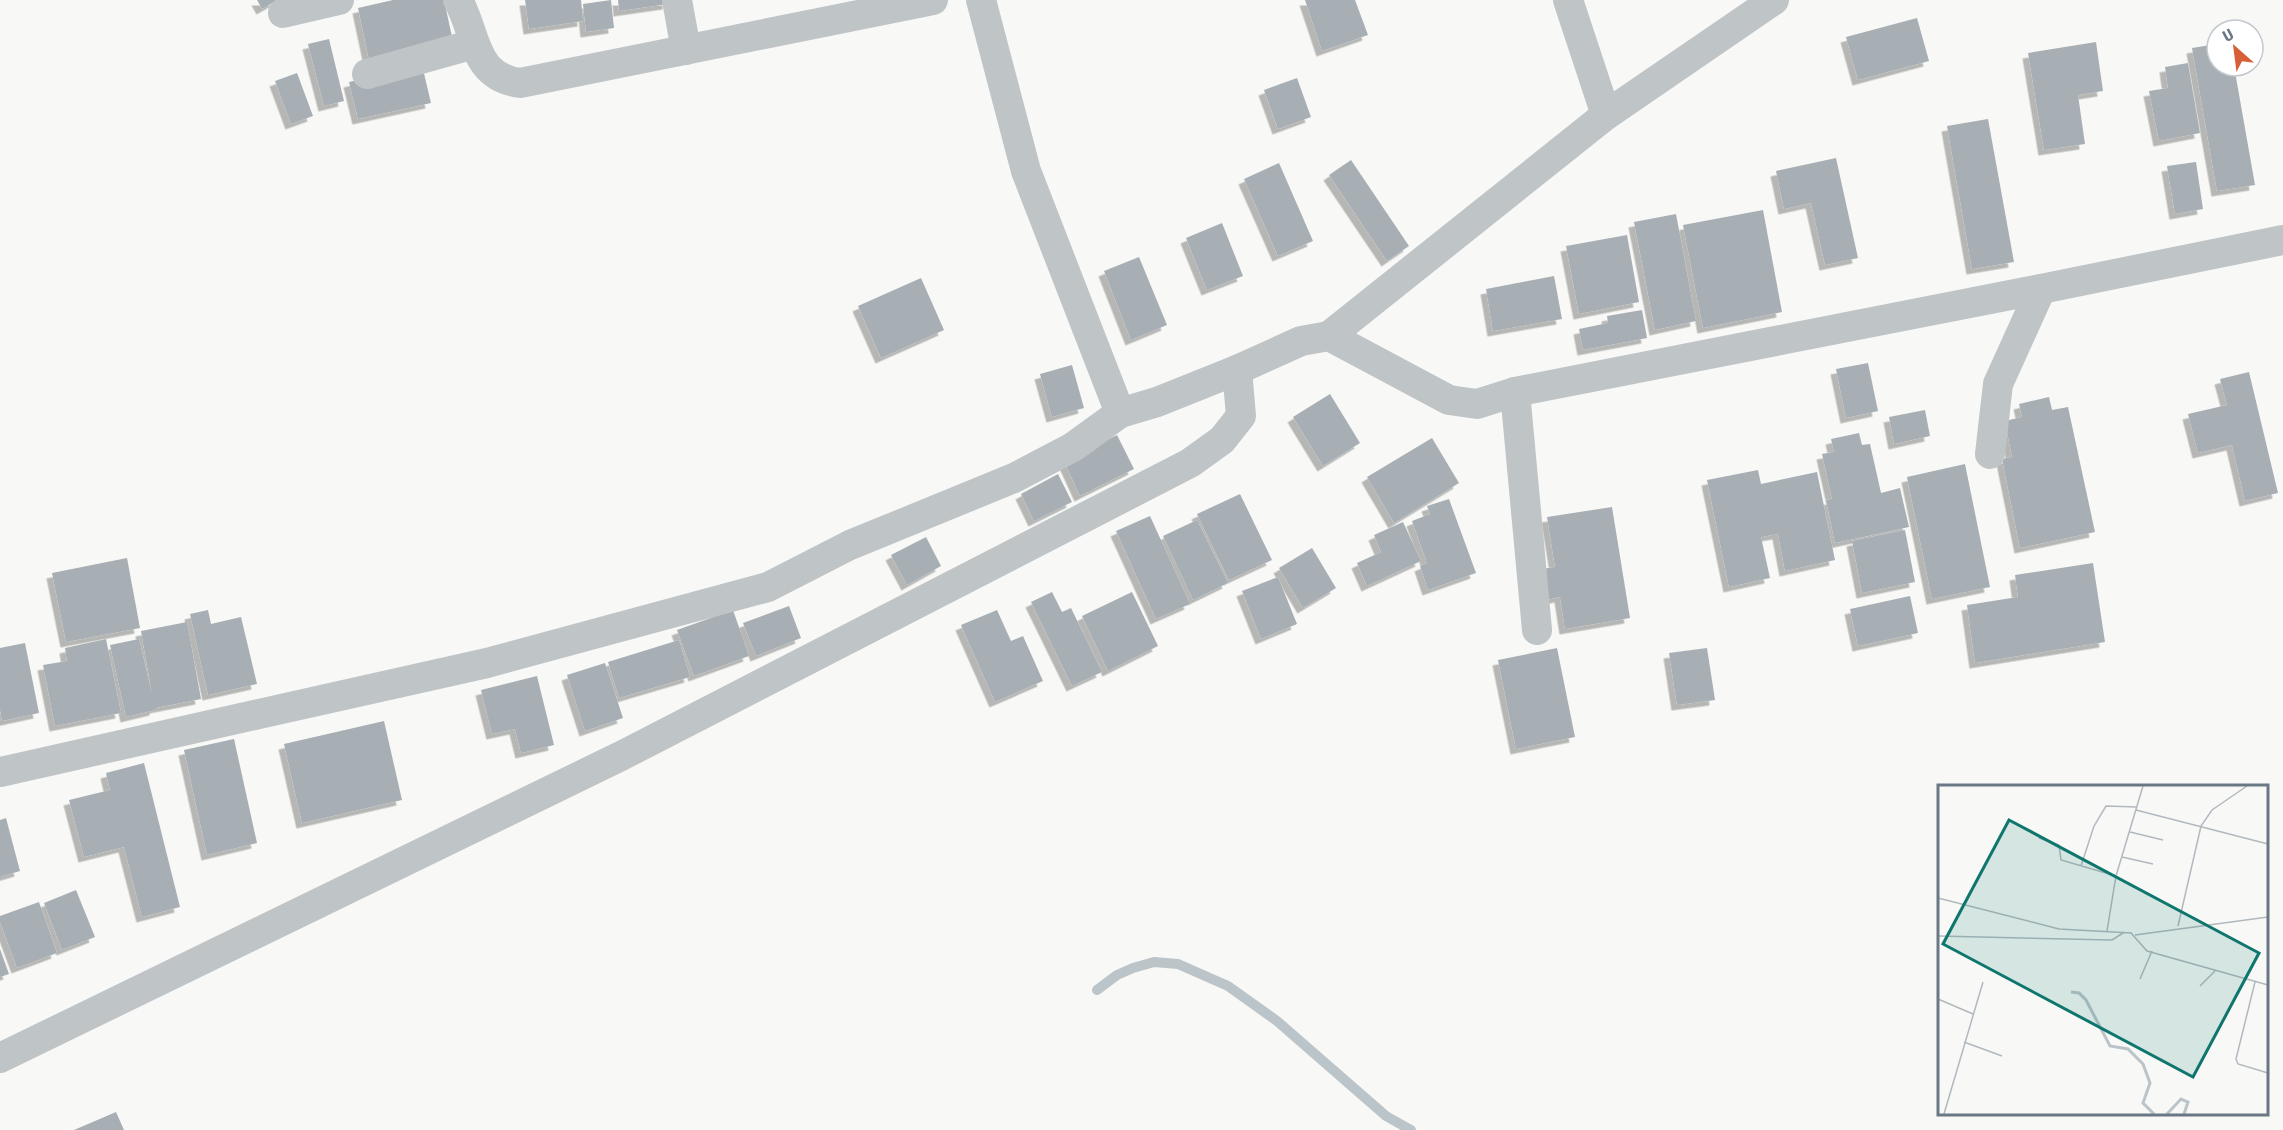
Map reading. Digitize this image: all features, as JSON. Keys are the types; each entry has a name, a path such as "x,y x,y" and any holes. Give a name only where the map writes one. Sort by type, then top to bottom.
{"street":[{"path":"283,13 339,0"},
{"path":"458,0 474,44 486,67 504,81 520,83 933,0"},
{"path":"677,0 686,50"},
{"path":"981,0 1026,171 1120,413"},
{"path":"1568,0 1606,115"},
{"path":"0,772 487,663 768,587 850,545 1014,478 1073,447 1120,413 1157,402 1301,341 1329,336 1606,115 1774,0"},
{"path":"367,74 474,44"},
{"path":"1329,336 1449,400 1477,404 1515,392 2283,240"},
{"path":"1990,454 1998,384 2041,289"},
{"path":"0,1058 621,756 1190,463 1222,440 1241,416 1237,370"},
{"path":"1515,392 1537,630"}],"building":[{"path":"257,0 278,0 262,9"},
{"path":"393,0 444,0 454,46 370,65 358,8"},
{"path":"525,0 581,0 583,21 529,29"},
{"path":"611,0 614,28 586,32 583,4"},
{"path":"618,0 668,0 668,4 619,11"},
{"path":"1305,0 1355,0 1368,35 1322,51"},
{"path":"1917,18 1929,61 1858,80 1846,37"},
{"path":"329,39 344,101 324,106 308,44"},
{"path":"2096,42 2103,91 2078,95 2085,144 2044,150 2028,53"},
{"path":"2205,46 2205,78 2236,78 2255,185 2217,191 2192,48"},
{"path":"2188,63 2200,133 2159,141 2149,91 2168,88 2165,67"},
{"path":"422,65 431,103 358,119 349,82"},
{"path":"297,73 313,116 291,124 275,81"},
{"path":"1297,78 1311,117 1278,129 1264,90"},
{"path":"1988,119 2014,262 1972,269 1947,126"},
{"path":"1836,158 1858,258 1825,265 1811,203 1784,209 1776,171"},
{"path":"1351,160 1409,246 1387,261 1329,175"},
{"path":"2196,162 2203,209 2175,214 2167,166"},
{"path":"1279,163 1313,241 1278,256 1244,179"},
{"path":"1763,210 1782,312 1703,328 1683,225"},
{"path":"1676,214 1696,321 1655,330 1634,222"},
{"path":"1222,223 1243,276 1207,290 1186,238"},
{"path":"1627,235 1639,302 1579,314 1566,246"},
{"path":"1139,257 1167,325 1131,340 1104,271"},
{"path":"1554,276 1562,319 1493,331 1486,289"},
{"path":"921,278 944,330 881,358 858,306"},
{"path":"1642,310 1647,338 1583,350 1579,329 1608,323 1607,316"},
{"path":"1868,363 1878,411 1846,418 1836,369"},
{"path":"1072,365 1084,408 1052,417 1040,374"},
{"path":"2249,372 2278,493 2245,501 2232,445 2198,453 2188,414 2227,405 2220,379"},
{"path":"1330,394 1360,443 1323,466 1293,417"},
{"path":"2049,397 2052,410 2068,407 2095,532 2020,548 2002,459 2012,457 2005,421 2022,417 2019,404"},
{"path":"1925,410 1930,436 1894,444 1889,417"},
{"path":"1859,433 1862,445 1870,444 1881,493 1900,488 1909,527 1835,543 1826,500 1832,499 1822,454 1834,452 1831,439"},
{"path":"1117,435 1134,469 1080,496 1064,461"},
{"path":"1432,438 1459,483 1394,523 1367,477"},
{"path":"1965,464 1990,587 1932,599 1907,477"},
{"path":"1758,470 1761,484 1817,472 1835,560 1785,571 1778,534 1761,537 1770,578 1729,587 1707,480"},
{"path":"1058,474 1072,502 1034,521 1021,494"},
{"path":"1240,494 1272,560 1229,580 1197,514"},
{"path":"1449,499 1476,573 1428,590 1420,566 1427,563 1412,521 1430,514 1427,506"},
{"path":"1612,507 1630,618 1565,629 1560,597 1546,600 1542,569 1555,567 1547,517"},
{"path":"1150,516 1190,604 1156,619 1116,531"},
{"path":"1197,520 1228,583 1193,600 1163,536"},
{"path":"1403,522 1421,561 1367,586 1357,563 1381,552 1374,535"},
{"path":"1905,530 1915,582 1862,593 1852,541"},
{"path":"926,537 941,566 907,585 891,555"},
{"path":"1312,548 1336,588 1303,608 1279,568"},
{"path":"127,558 140,628 66,642 52,573"},
{"path":"2093,563 2105,642 1975,663 1967,605 2018,597 2015,575"},
{"path":"1278,577 1297,624 1261,639 1242,591"},
{"path":"1052,592 1062,612 1071,608 1102,672 1072,686 1031,602"},
{"path":"1132,592 1158,646 1108,671 1082,616"},
{"path":"1910,596 1918,633 1858,646 1850,609"},
{"path":"789,606 801,638 756,656 743,623"},
{"path":"208,610 211,624 241,617 257,684 208,695 190,614"},
{"path":"733,610 749,656 694,676 677,630"},
{"path":"997,610 1011,641 1023,636 1043,681 995,702 961,625"},
{"path":"187,622 201,699 155,708 155,710 126,717 110,645 139,639 152,694 141,631"},
{"path":"106,639 121,713 55,726 43,665 67,661 65,648"},
{"path":"679,640 690,677 619,698 608,662"},
{"path":"25,643 39,713 2,721 0,648"},
{"path":"1557,648 1575,737 1516,749 1498,660"},
{"path":"1707,648 1715,700 1677,705 1669,653"},
{"path":"605,663 623,718 585,731 567,675"},
{"path":"537,676 554,745 521,753 515,729 492,734 481,690"},
{"path":"384,721 402,800 302,823 284,744"},
{"path":"234,739 257,843 207,855 184,750"},
{"path":"144,763 180,907 142,917 124,847 84,857 69,800 110,790 106,773"},
{"path":"6,818 20,871 0,877 0,820"},
{"path":"76,890 95,937 62,950 44,903"},
{"path":"39,902 57,953 17,968 0,922 0,916"},
{"path":"0,949 9,974 0,977"},
{"path":"116,1112 124,1130 74,1130"}],"waterway":[{"path":"1097,990 1117,975 1154,962 1178,964 1228,986 1277,1021 1386,1116 1411,1130"}]}
